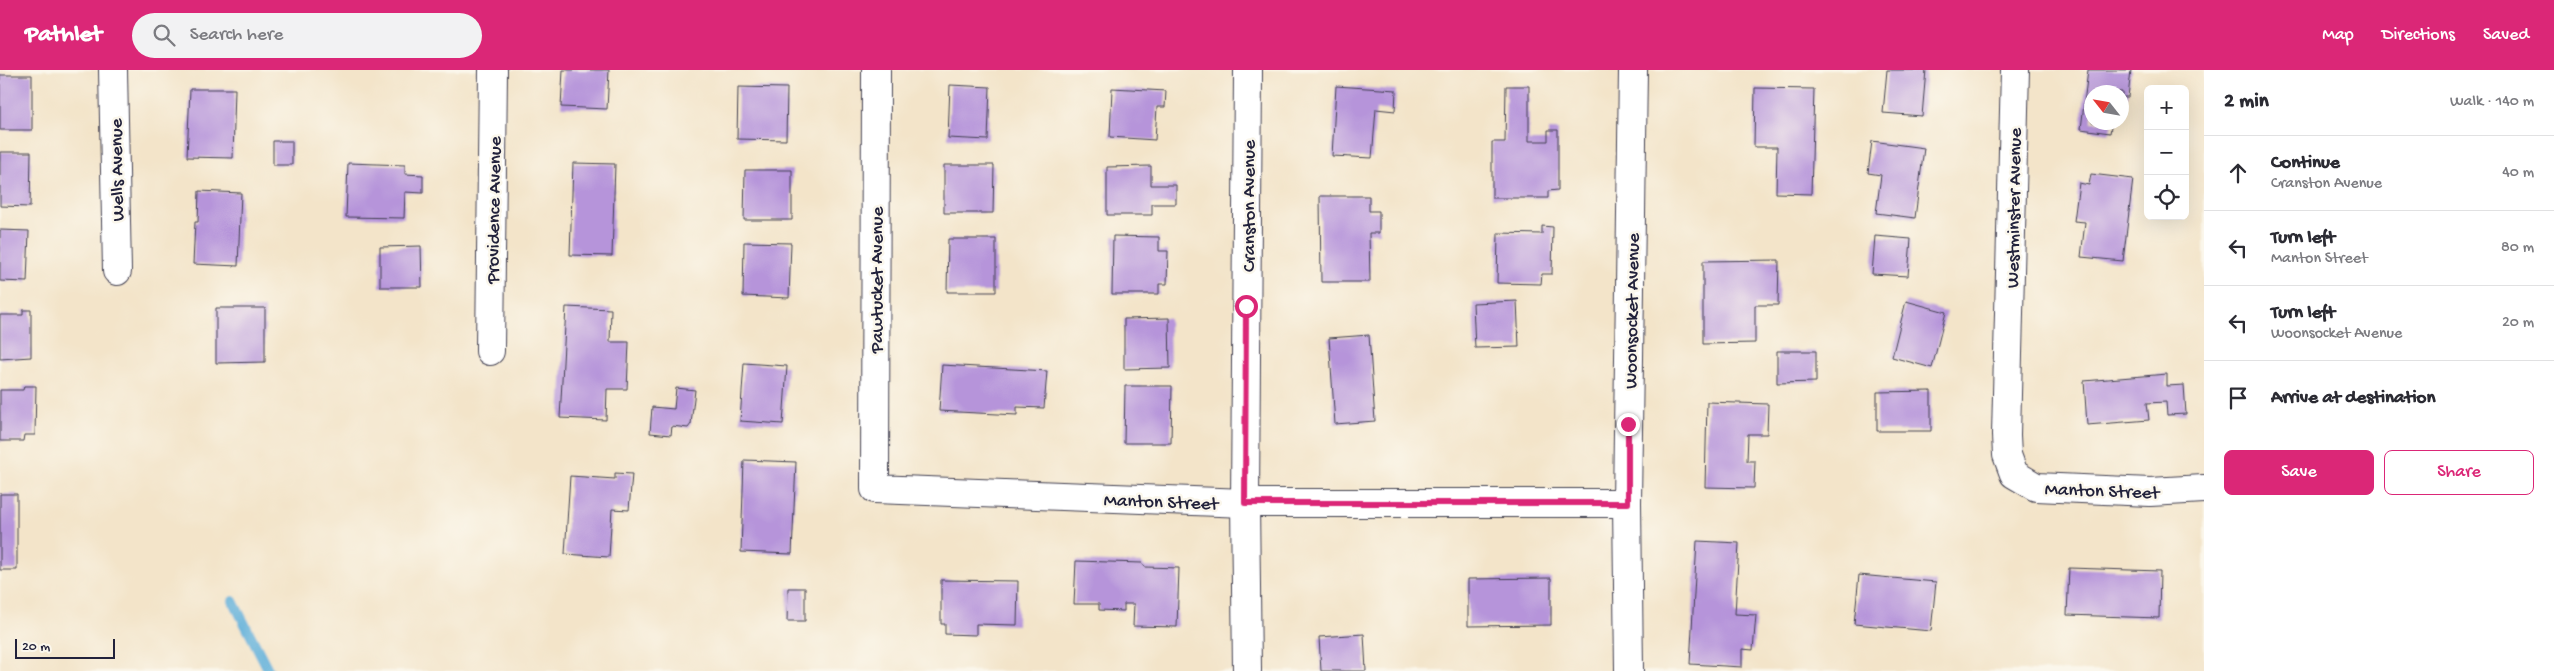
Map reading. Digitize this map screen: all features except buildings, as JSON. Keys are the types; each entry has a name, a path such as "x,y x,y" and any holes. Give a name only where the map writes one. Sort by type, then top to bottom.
{"street":[{"name":"Wells Avenue","path":"113,70 117,271"},
{"name":"Providence Avenue","path":"490,350 494,70"},
{"name":"Pawtucket Avenue","path":"875,489 876,70"},
{"name":"Cranston Avenue","path":"1247,671 1245,503 1248,70"},
{"name":"Woonsocket Avenue","path":"1629,671 1628,503 1633,70"},
{"name":"Westminster Avenue","path":"2010,346 2015,70"},
{"name":"Manton Street","path":"2010,346 2006,435 2008,455 2014,474 2036,487 2045,488 2150,492 2204,489"},
{"name":"Manton Street","path":"875,489 1245,503 1628,503"}],"waterway":[{"path":"233,601 269,671"}],"route":[{"path":"1246,306 1245,503 1628,503 1628,424"}]}
